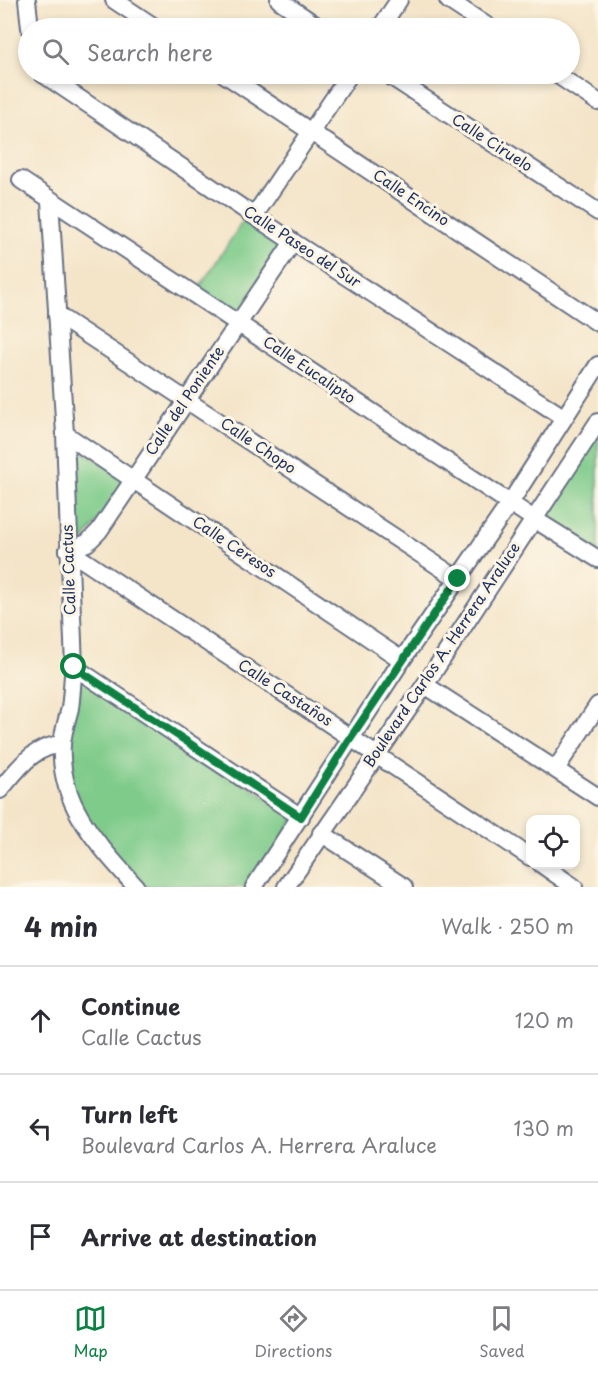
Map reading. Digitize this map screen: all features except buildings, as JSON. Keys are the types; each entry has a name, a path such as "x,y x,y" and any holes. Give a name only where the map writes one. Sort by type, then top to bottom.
{"street":[{"path":"27,0 29,18"},
{"path":"114,0 141,18"},
{"path":"279,0 305,18"},
{"path":"387,18 399,0"},
{"path":"448,0 475,18"},
{"name":"Calle Paseo del Sur","path":"58,84 293,242 563,417"},
{"name":"Calle Encino","path":"239,84 598,323"},
{"path":"254,216 343,84"},
{"name":"Calle Ciruelo","path":"402,84 598,212"},
{"path":"571,84 598,102"},
{"name":"Calle Eucalipto","path":"21,180 598,559"},
{"name":"Calle Cactus","path":"50,201 65,434 74,667 70,705 62,744 63,766 74,809 87,831 136,887"},
{"name":"Calle del Poniente","path":"68,550 87,543 99,531 186,398 293,242"},
{"name":"Calle Chopo","path":"57,315 458,579"},
{"name":"Boulevard Carlos A. Herrera Araluce","path":"254,887 402,660 510,503 598,365"},
{"name":"Boulevard Carlos A. Herrera Araluce","path":"286,887 376,753 425,685 598,422"},
{"name":"Calle Ceresos","path":"65,434 402,660"},
{"name":"Calle Castaños","path":"68,550 526,854"},
{"path":"74,667 301,817"},
{"path":"425,685 598,797"},
{"path":"556,770 598,705"},
{"path":"0,790 29,756 39,750 62,744"},
{"path":"321,833 404,887"},
{"path":"548,869 574,887"}],"green space":[{"path":"247,215 288,243 236,318 197,291"},
{"path":"598,432 598,551 541,517"},
{"path":"68,441 127,480 85,539 71,546"},
{"path":"76,672 296,817 251,887 139,887 76,806 65,745"}],"route":[{"path":"74,667 301,817 351,737 458,579"}]}
